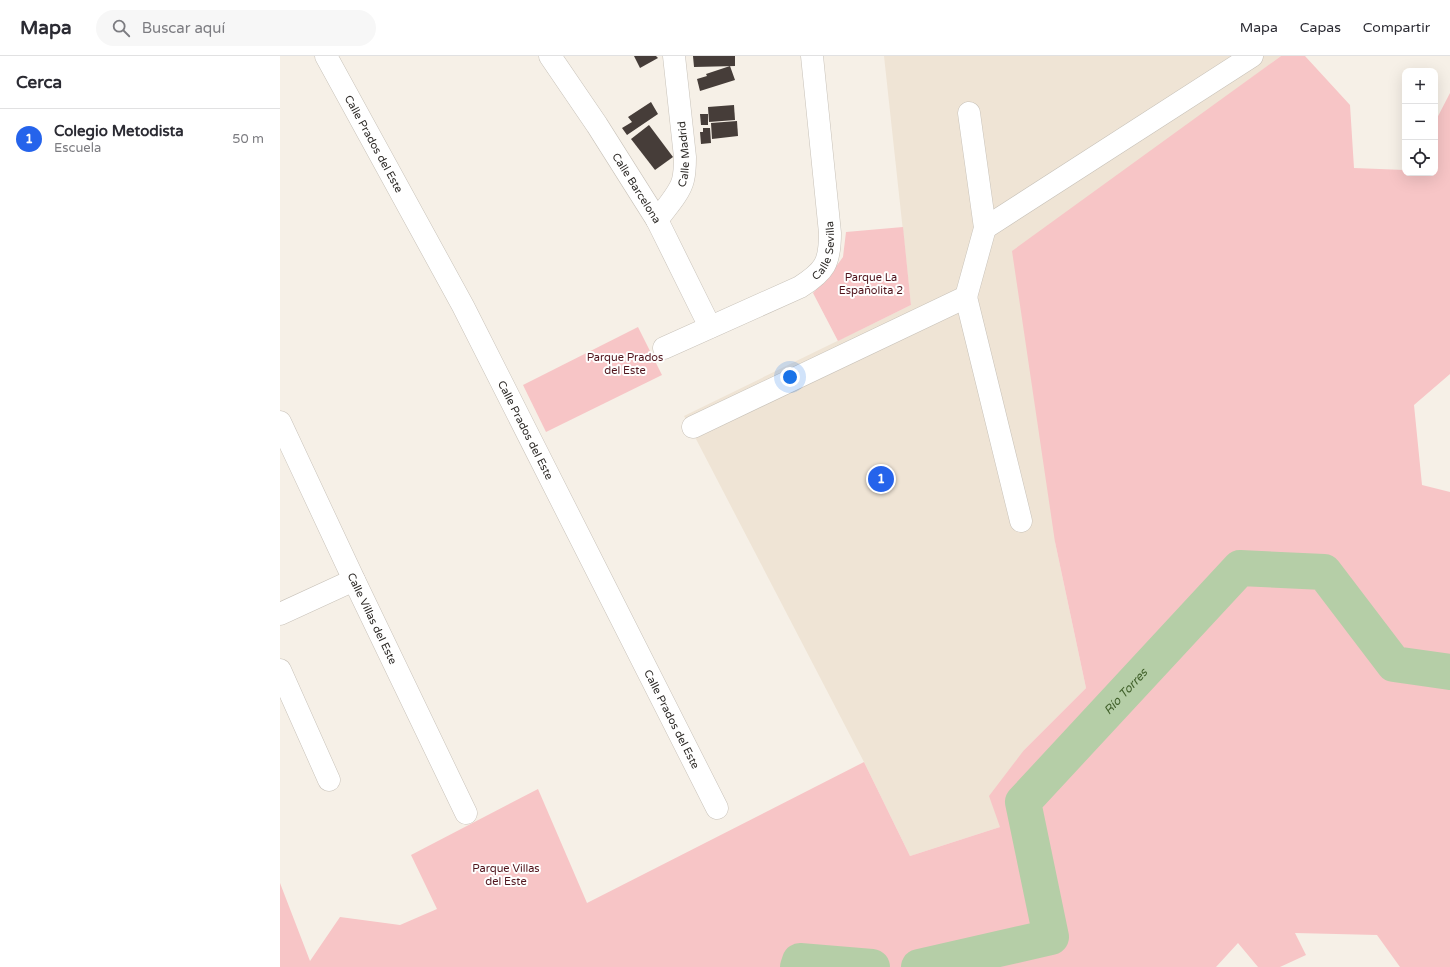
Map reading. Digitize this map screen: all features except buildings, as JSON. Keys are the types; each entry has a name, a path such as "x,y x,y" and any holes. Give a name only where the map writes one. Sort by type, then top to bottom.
{"street":[{"name":"Calle Prados del Este","path":"326,56 464,306 717,808"},
{"name":"Calle Barcelona","path":"550,56 597,125 657,220 710,327"},
{"name":"Calle Madrid","path":"657,220 683,182 685,170 685,157 674,56"},
{"name":"Calle Sevilla","path":"664,348 800,287 817,275 828,260 830,233 812,56"},
{"path":"985,228 1252,56"},
{"path":"969,113 985,228 966,297 1022,521"},
{"path":"693,427 966,297"},
{"name":"Calle Villas del Este","path":"280,422 466,813"},
{"path":"280,614 354,580"},
{"path":"280,670 329,780"}],"shaded area":[{"path":"884,56 1281,56 1224,98 1055,542 1086,688 1024,750 1000,827 910,856 864,762 684,416 911,305"}],"green space":[{"name":"Parque Villas del Este","path":"1281,56 1305,56 1350,105 1354,168 1402,170 1402,176 1438,176 1438,116 1450,93 1450,374 1414,405 1422,485 1450,492 1450,967 1400,967 1377,935 1295,933 1306,955 1280,967 1258,967 1238,943 1216,967 280,967 280,883 310,961 340,917 400,925 437,909 411,855 538,789 587,903 864,762 910,856 1000,827 989,796 1024,750 1086,688 1055,542 1012,251"},
{"name":"Parque La Españolita 2","path":"903,227 911,305 838,341 813,293 843,257 846,232"},
{"name":"Parque Prados del Este","path":"638,327 662,375 546,432 523,385"}],"waterway":[{"name":"Río Torres","path":"919,967 1051,937 1023,802 1240,568 1324,572 1394,664 1450,672"},
{"name":"Río Torres","path":"798,967 800,961 872,967"}],"place":[{"name":"Colegio Metodista","path":"881,479"}]}
